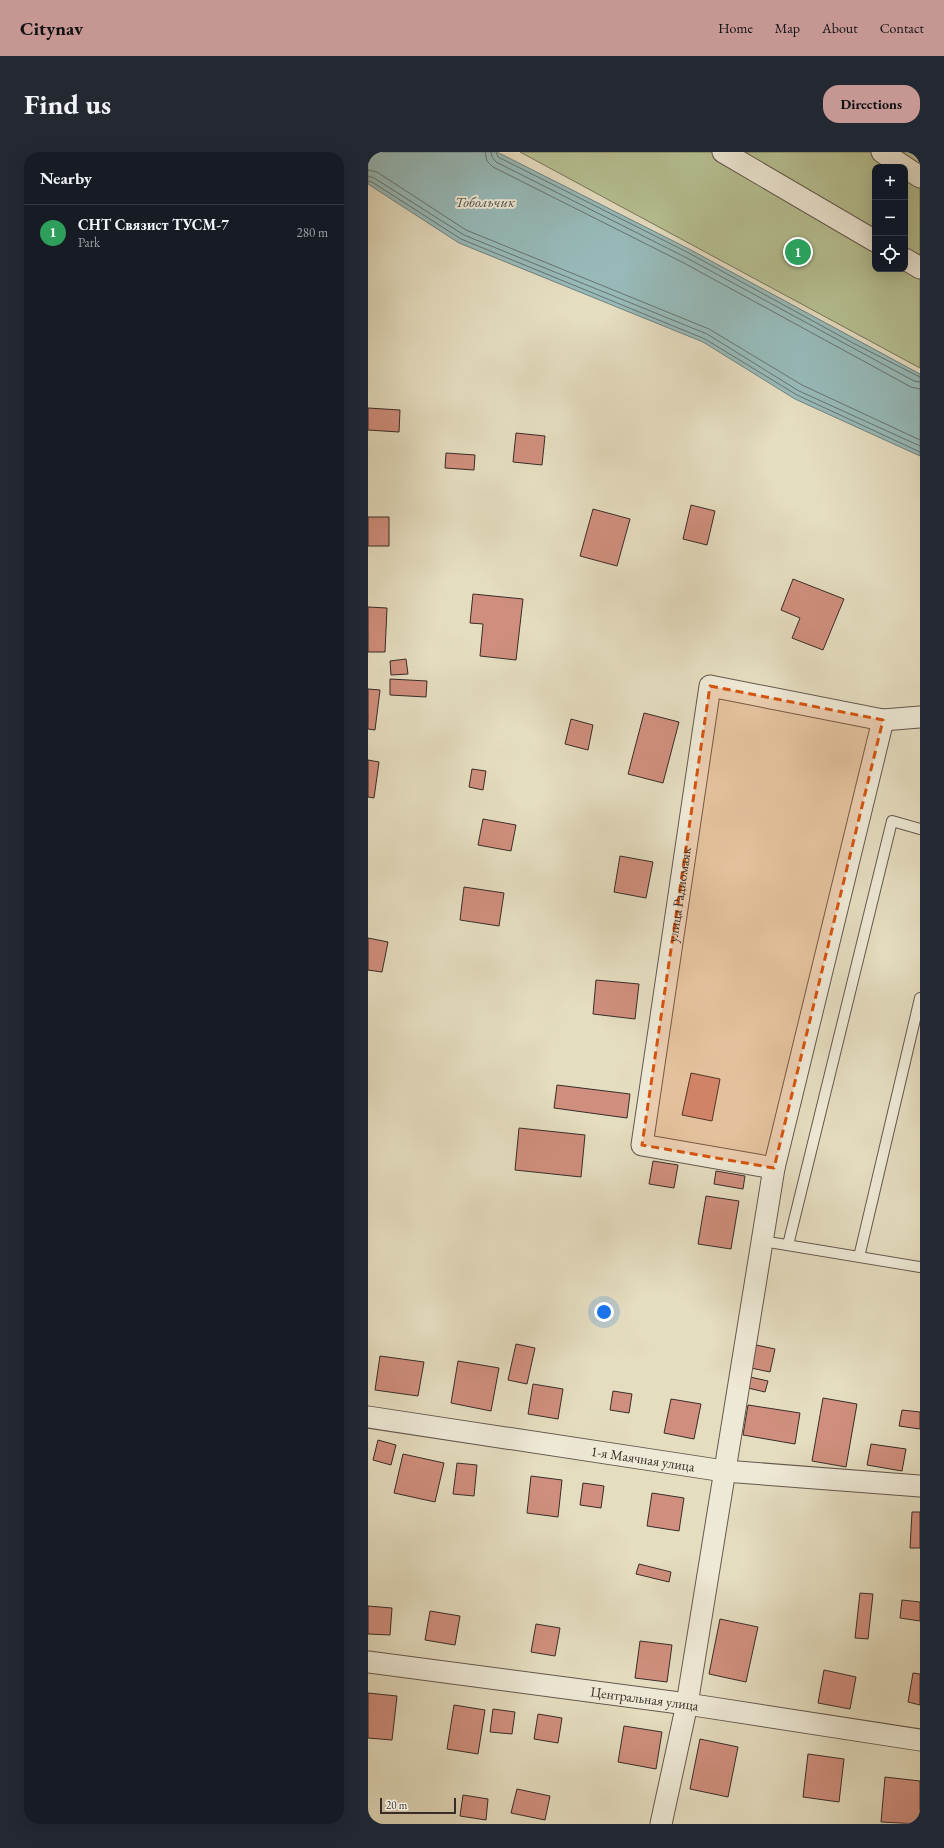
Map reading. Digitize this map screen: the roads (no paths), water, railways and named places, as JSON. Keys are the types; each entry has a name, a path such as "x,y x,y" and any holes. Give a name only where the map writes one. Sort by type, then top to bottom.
{"street":[{"path":"723,152 872,239"},
{"path":"882,152 920,177"},
{"path":"908,261 920,268"},
{"name":"улица Радиомаяк","path":"774,1168 642,1145 710,686 883,720"},
{"path":"661,1824 687,1704 774,1168 883,720 920,717"},
{"name":"1-я Маячная улица","path":"368,1417 724,1472 920,1486"},
{"name":"Центральная улица","path":"368,1662 687,1704 920,1740"}],"lane":[{"path":"788,1245 892,822 920,829"},
{"path":"859,1257 920,998"},
{"path":"762,1240 920,1268"}],"water":[{"name":"Тобольчик","path":"368,152 497,152 689,249 920,374 920,456 795,399 703,342 459,243 368,184"}],"place":[{"name":"СНТ Связист ТУСМ-7","path":"798,252"}]}
